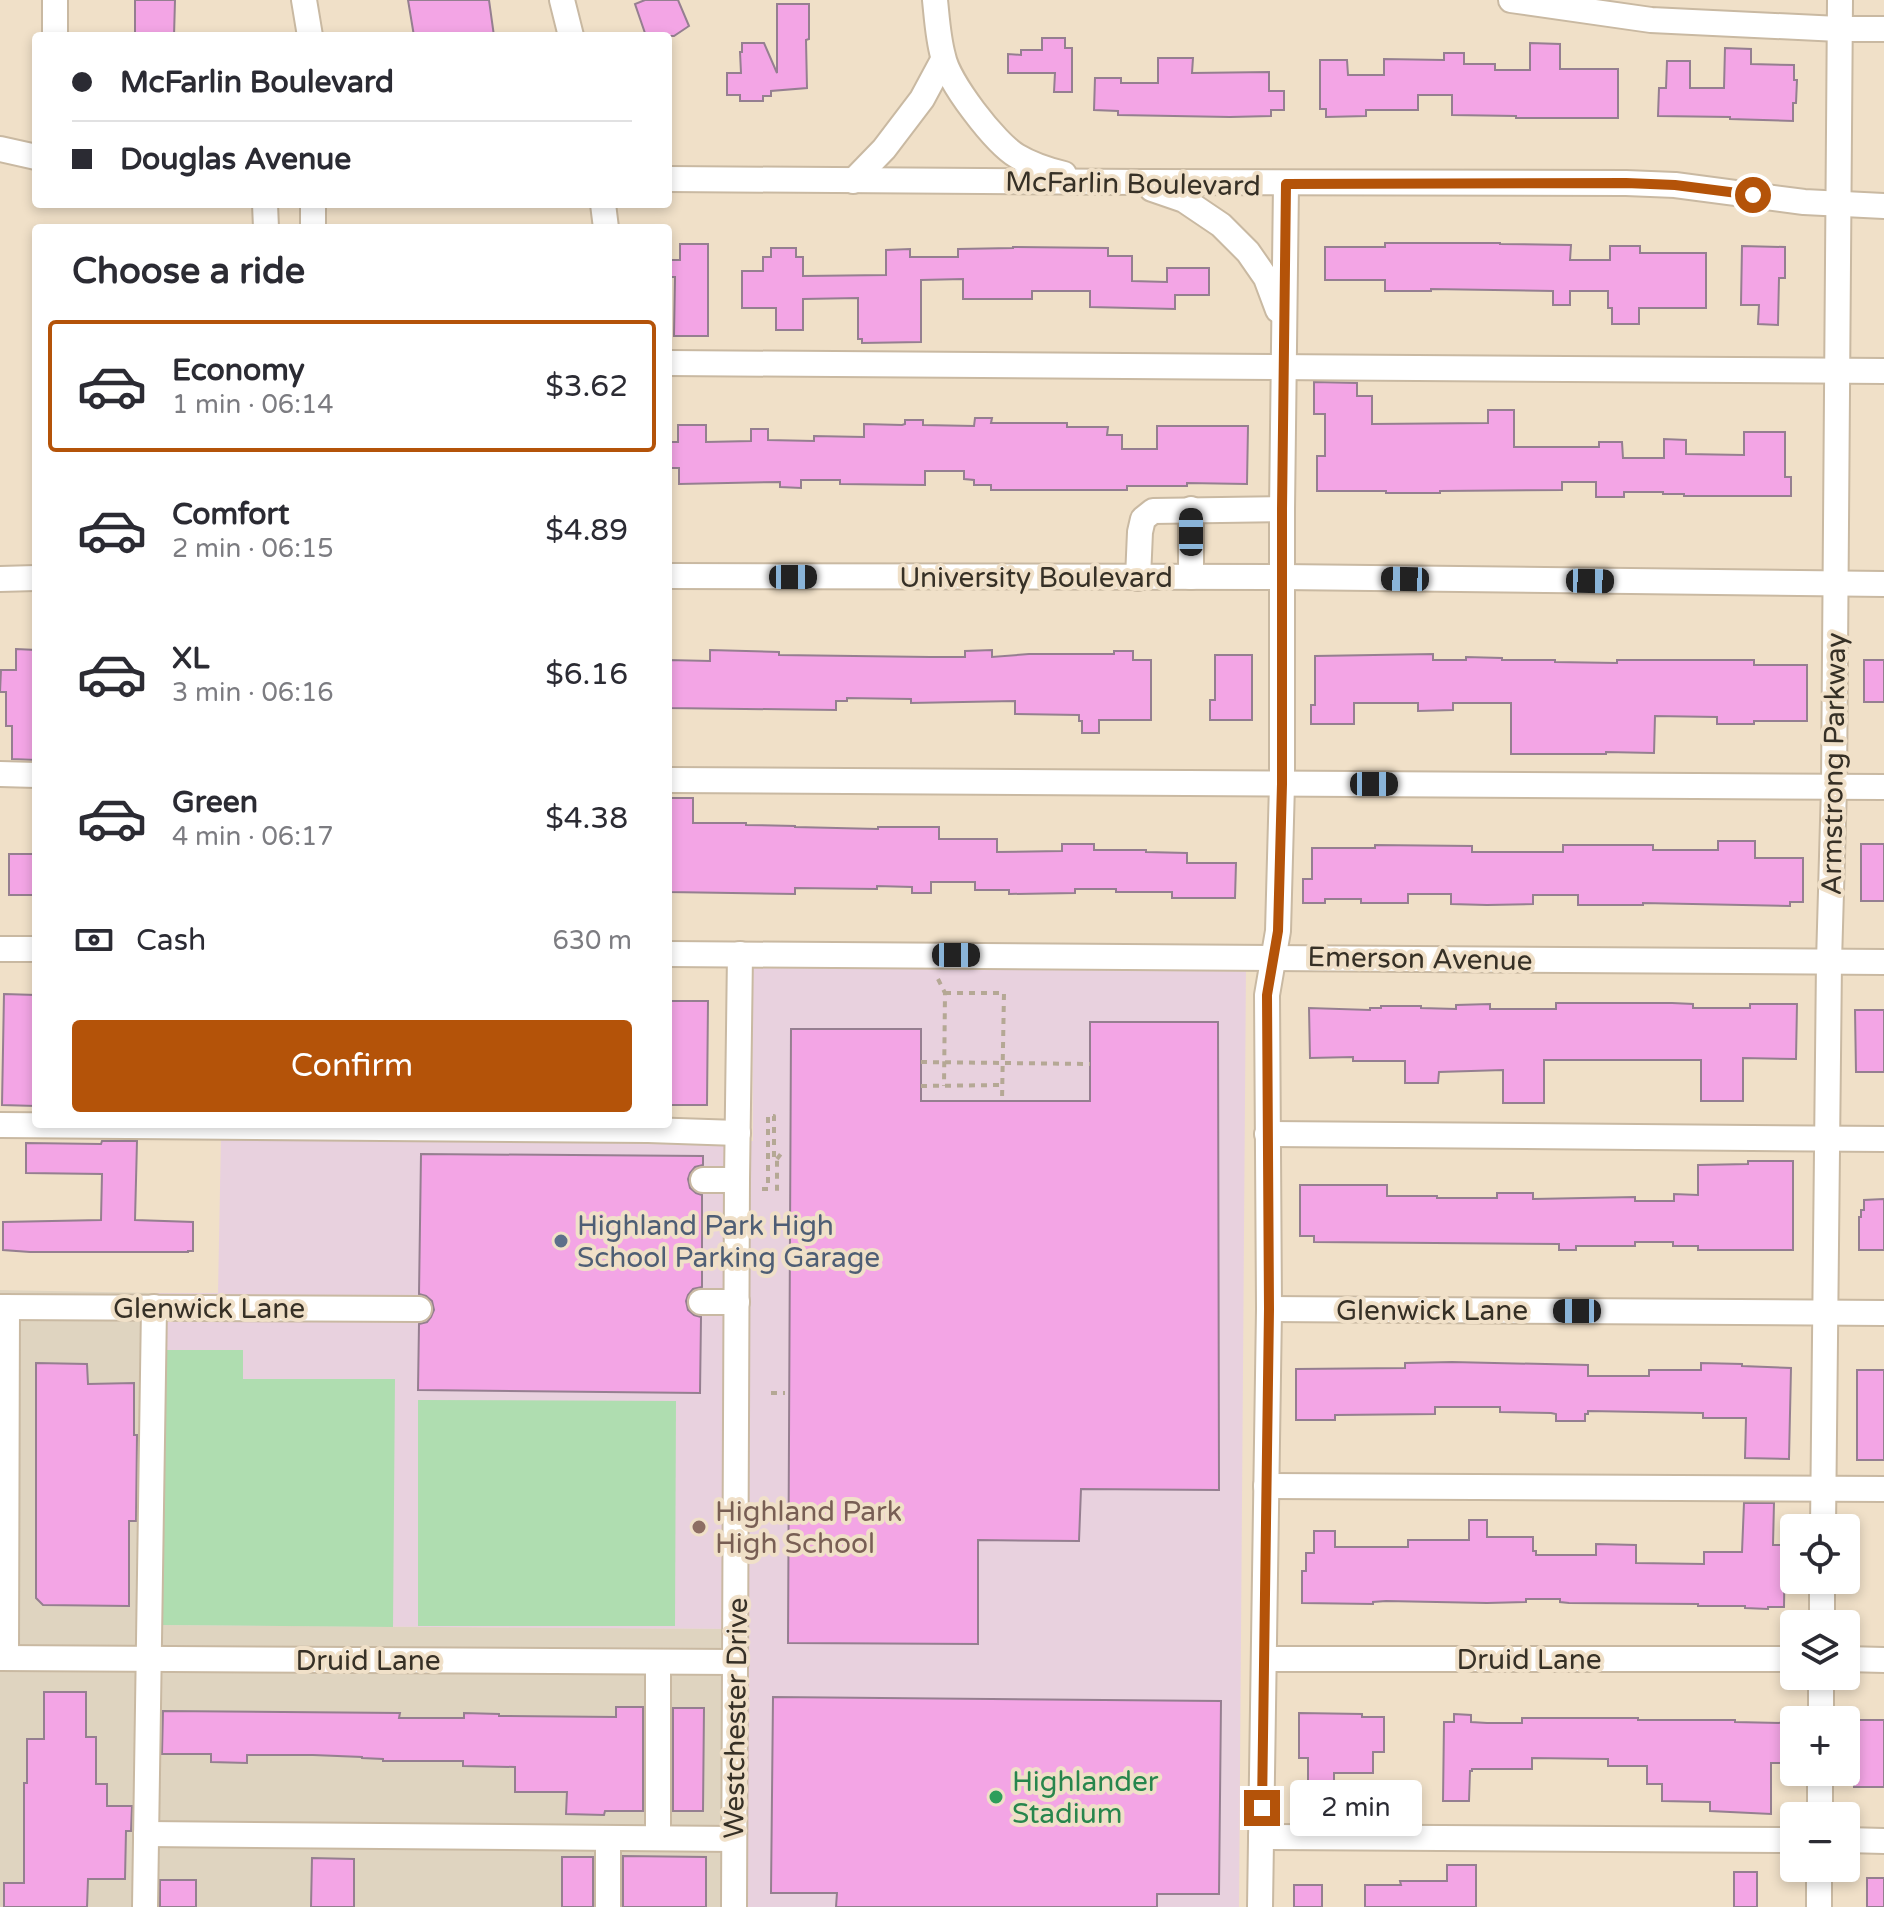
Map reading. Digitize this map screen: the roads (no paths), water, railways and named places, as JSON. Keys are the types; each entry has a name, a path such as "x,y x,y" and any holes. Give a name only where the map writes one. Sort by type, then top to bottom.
{"street":[{"path":"55,0 55,32"},
{"path":"304,0 309,32"},
{"path":"562,0 570,32"},
{"path":"935,0 943,60 961,92 988,128 1015,155 1044,169 1095,181 1150,188 1184,200 1221,225 1248,252 1266,278 1284,325"},
{"path":"1511,0 1651,20 1884,29"},
{"name":"Armstrong Parkway","path":"1823,1514 1834,786 1840,0"},
{"path":"853,181 884,149 922,99 943,60"},
{"path":"0,149 32,156"},
{"name":"McFarlin Boulevard","path":"672,179 1286,184 1626,183 1675,185 1838,205 1884,206"},
{"path":"1260,1907 1269,1309 1267,995 1278,931 1282,784 1286,184"},
{"path":"672,363 1884,371"},
{"path":"1191,509 1191,577"},
{"path":"1138,578 1140,532 1143,519 1153,511 1282,509"},
{"name":"University Boulevard","path":"672,576 1282,577 1884,584"},
{"path":"0,579 32,578"},
{"path":"0,774 32,775"},
{"path":"672,780 1884,787"},
{"path":"0,949 32,949"},
{"name":"Emerson Avenue","path":"672,954 1884,962"},
{"name":"Westchester Drive","path":"734,1907 740,954"},
{"path":"0,1125 32,1125"},
{"path":"663,1128 738,1133"},
{"path":"1267,1134 1884,1139"},
{"path":"703,1180 737,1180"},
{"path":"701,1302 737,1302"},
{"path":"3,1658 4,1307"},
{"name":"Glenwick Lane","path":"4,1307 419,1309"},
{"path":"145,1907 154,1307"},
{"name":"Glenwick Lane","path":"1269,1309 1884,1313"},
{"path":"1266,1486 1884,1489"},
{"name":"Druid Lane","path":"3,1658 736,1662"},
{"name":"Druid Lane","path":"1264,1659 1780,1659"},
{"path":"1860,1659 1884,1660"},
{"path":"658,1662 658,1838"},
{"path":"146,1834 734,1839"},
{"path":"1261,1837 1780,1840"},
{"path":"608,1838 608,1907"},
{"path":"1860,1840 1884,1841"},
{"path":"1819,1882 1819,1907"}],"place":[{"name":"Highland Park High School Parking Garage","path":"561,1241"},
{"name":"Highland Park High School","path":"699,1527"},
{"name":"Highlander Stadium","path":"996,1797"}]}
